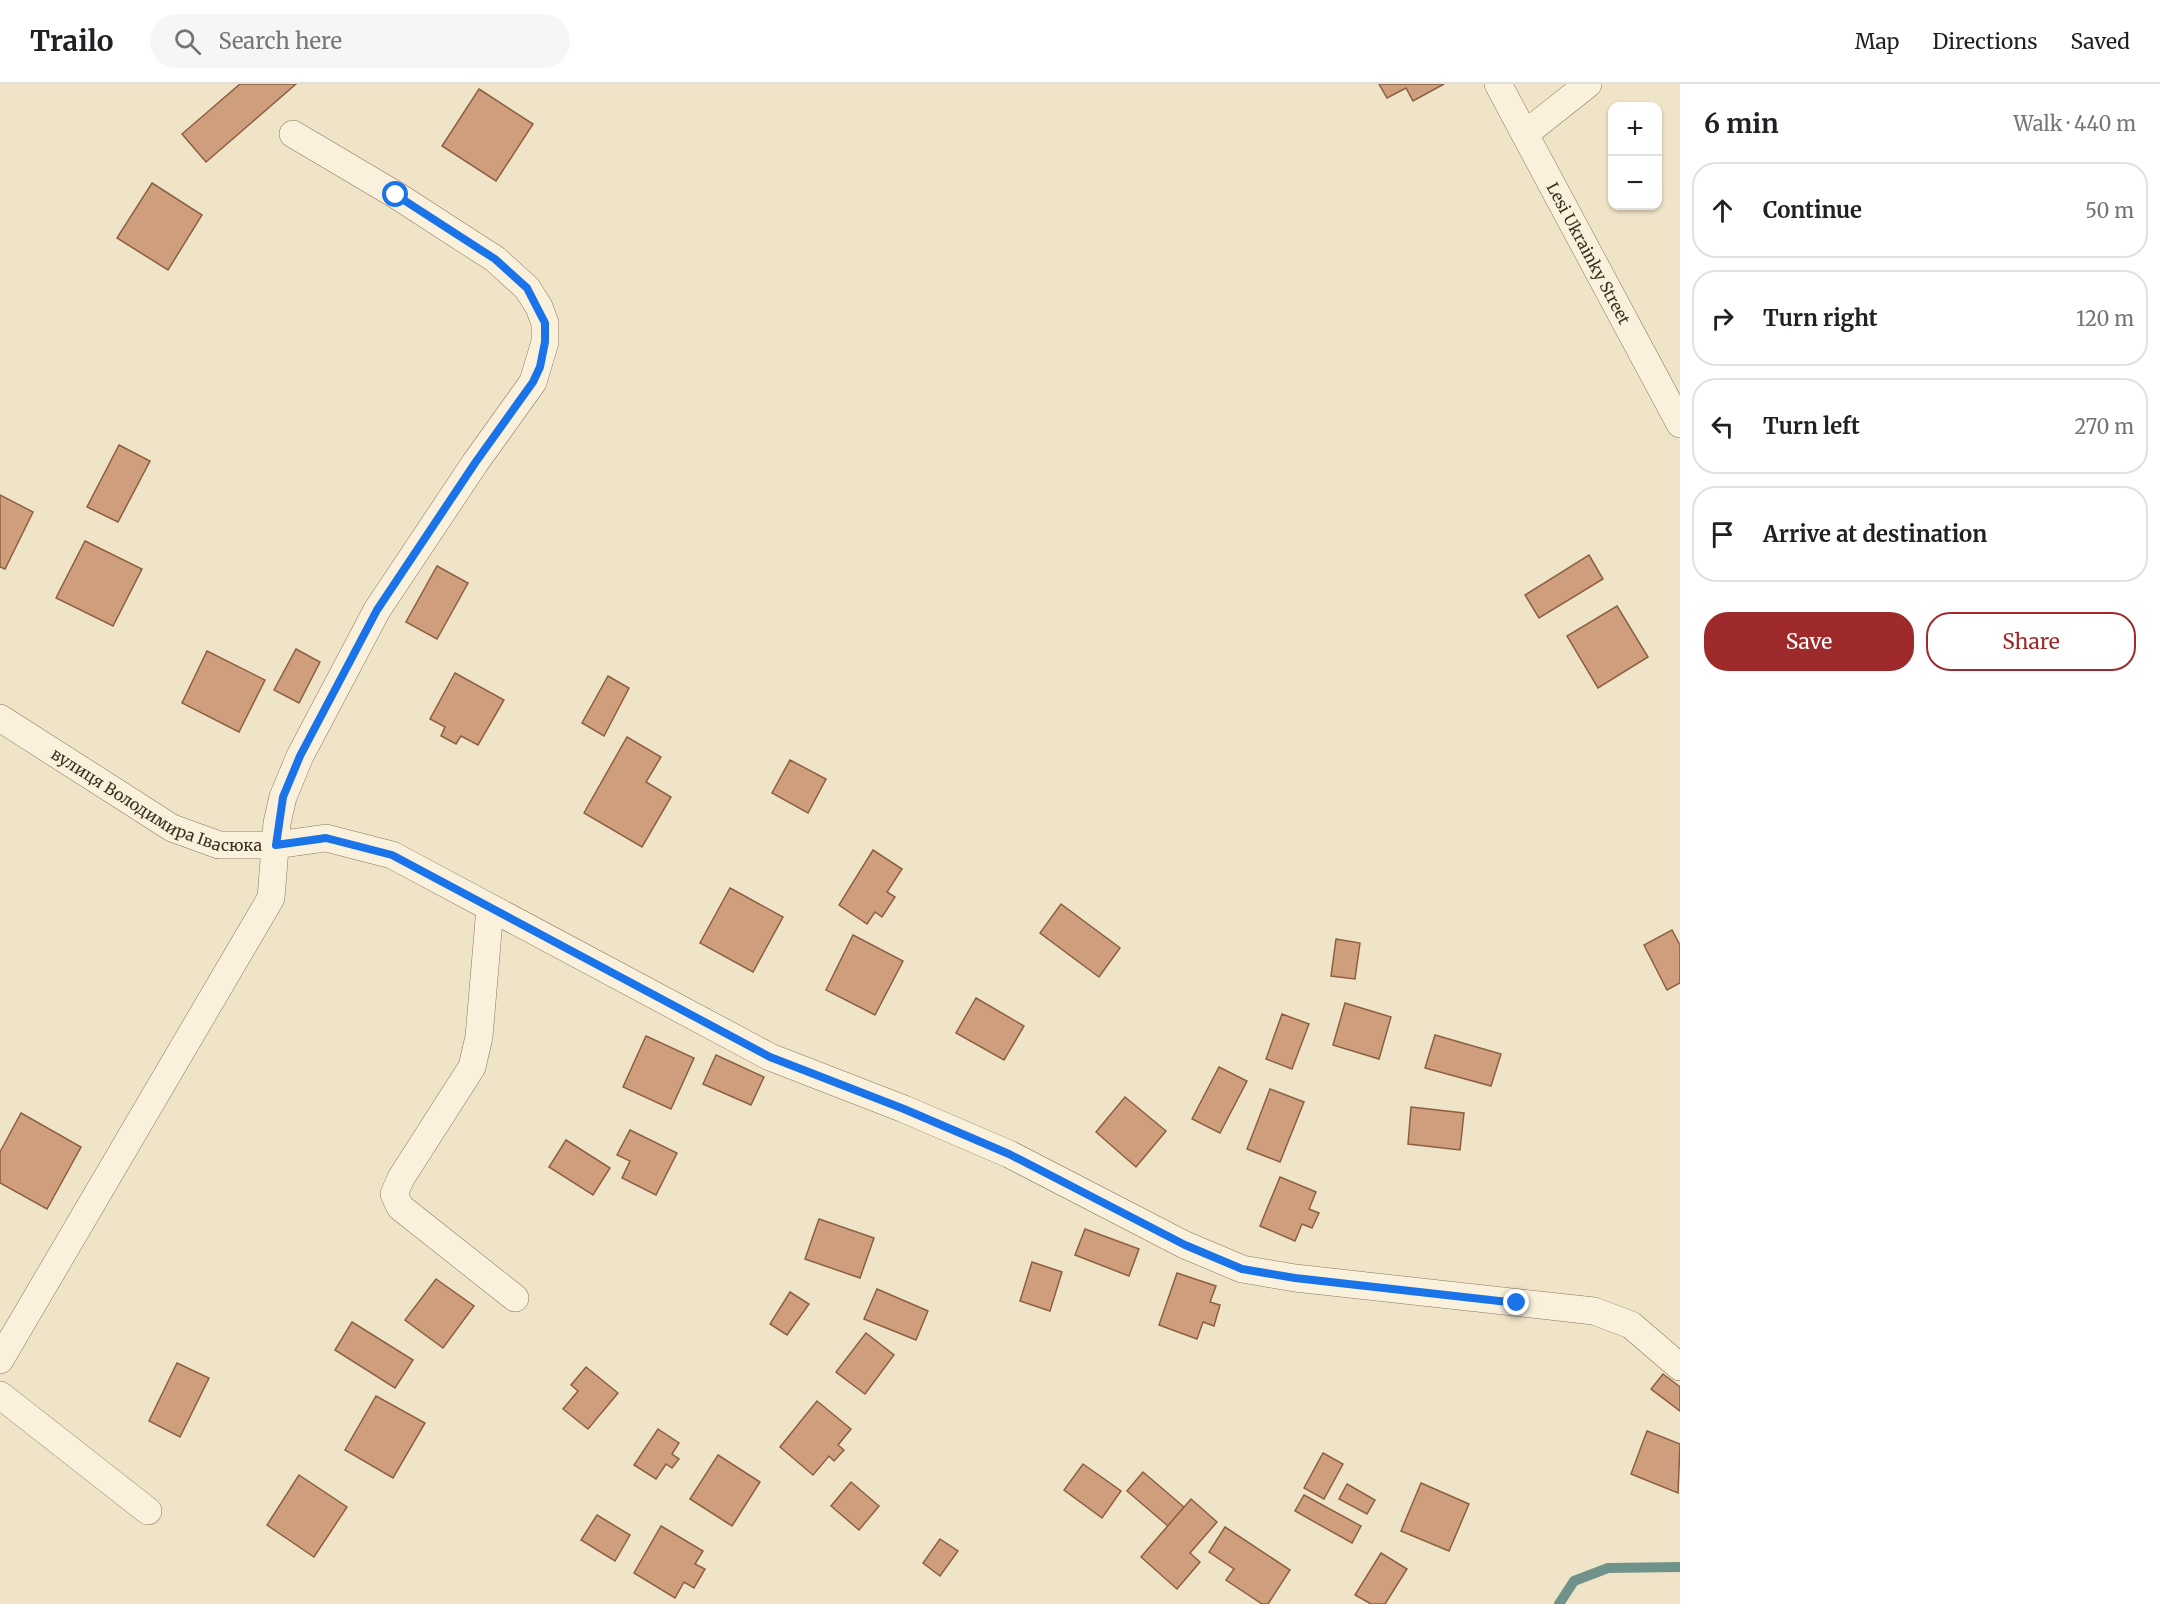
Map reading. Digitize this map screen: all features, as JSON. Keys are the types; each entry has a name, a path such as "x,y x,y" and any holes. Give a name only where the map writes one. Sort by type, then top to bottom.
{"street":[{"name":"Lesi Ukrainky Street","path":"1498,84 1680,424"},
{"path":"1525,134 1588,84"},
{"path":"0,1360 271,898 283,797 300,756 377,610 475,463 533,382 540,367 545,342 545,323 539,307 527,288 495,259 396,195 293,134"},
{"name":"вулиця Володимира Івасюка","path":"0,718 172,828 219,845 276,845 326,838 392,855 770,1057 904,1109 1009,1154 1185,1245 1242,1269 1295,1278 1594,1311 1631,1325 1680,1367"},
{"path":"490,908 479,1037 471,1067 394,1194 400,1207 515,1298"},
{"path":"0,1395 148,1511"}],"building":[{"path":"240,84 296,84 206,162 182,134"},
{"path":"1379,84 1444,84 1413,101 1406,88 1387,98"},
{"path":"479,89 533,124 496,181 442,146"},
{"path":"152,183 202,215 168,270 117,238"},
{"path":"119,445 150,461 118,522 87,507"},
{"path":"0,495 33,512 5,569 0,567"},
{"path":"85,541 142,569 113,626 56,598"},
{"path":"1589,555 1603,579 1539,618 1525,595"},
{"path":"437,566 468,583 437,639 406,622"},
{"path":"1617,606 1648,657 1598,688 1567,636"},
{"path":"296,649 320,662 299,703 274,690"},
{"path":"207,651 265,680 239,732 182,703"},
{"path":"455,673 504,700 478,745 461,736 456,744 441,736 445,727 430,719"},
{"path":"608,676 629,688 604,736 582,723"},
{"path":"627,737 661,757 646,782 671,797 642,847 584,813"},
{"path":"790,760 826,779 808,813 772,793"},
{"path":"873,850 902,869 887,892 895,897 882,917 875,912 867,924 839,905"},
{"path":"730,888 783,917 753,972 700,943"},
{"path":"1061,904 1120,948 1099,977 1040,933"},
{"path":"1672,930 1680,945 1680,983 1667,990 1644,945"},
{"path":"853,935 903,961 875,1015 826,990"},
{"path":"1336,939 1360,943 1355,979 1331,976"},
{"path":"976,998 1024,1026 1004,1060 956,1033"},
{"path":"1345,1003 1391,1017 1379,1059 1333,1045"},
{"path":"1282,1014 1309,1024 1292,1069 1266,1059"},
{"path":"1435,1035 1501,1054 1491,1086 1425,1068"},
{"path":"646,1036 694,1058 671,1109 623,1087"},
{"path":"716,1055 764,1077 751,1105 703,1084"},
{"path":"1219,1067 1247,1081 1220,1133 1192,1119"},
{"path":"1270,1089 1304,1102 1280,1162 1247,1149"},
{"path":"1125,1097 1166,1131 1136,1167 1096,1132"},
{"path":"1411,1107 1464,1113 1460,1150 1408,1144"},
{"path":"21,1113 81,1147 47,1209 0,1183 0,1152"},
{"path":"630,1130 677,1153 656,1195 622,1178 630,1161 617,1155"},
{"path":"566,1140 610,1168 593,1195 549,1167"},
{"path":"1280,1177 1316,1192 1309,1209 1319,1213 1312,1228 1302,1224 1295,1241 1260,1226"},
{"path":"819,1219 874,1238 860,1278 805,1259"},
{"path":"1085,1229 1139,1249 1129,1276 1075,1255"},
{"path":"1032,1262 1062,1272 1050,1311 1020,1301"},
{"path":"1177,1273 1216,1286 1210,1302 1220,1305 1214,1326 1203,1322 1197,1339 1159,1325"},
{"path":"436,1279 474,1306 443,1348 405,1320"},
{"path":"877,1289 928,1311 916,1340 864,1319"},
{"path":"790,1292 809,1304 787,1335 770,1324"},
{"path":"352,1322 413,1360 395,1388 335,1350"},
{"path":"866,1333 894,1355 865,1394 836,1372"},
{"path":"177,1363 209,1378 180,1437 149,1421"},
{"path":"586,1367 618,1393 588,1429 563,1409 578,1391 571,1385"},
{"path":"1663,1374 1680,1387 1680,1411 1651,1389"},
{"path":"376,1396 425,1423 393,1478 345,1450"},
{"path":"817,1401 851,1429 838,1445 844,1450 834,1461 829,1456 813,1475 780,1447"},
{"path":"658,1429 679,1443 672,1454 679,1459 672,1468 666,1464 656,1479 634,1465"},
{"path":"1647,1431 1680,1444 1678,1493 1631,1474"},
{"path":"1323,1453 1343,1464 1324,1499 1304,1488"},
{"path":"718,1455 760,1482 732,1526 690,1499"},
{"path":"1083,1464 1121,1491 1102,1518 1064,1490"},
{"path":"1143,1472 1184,1507 1168,1526 1127,1491"},
{"path":"299,1475 347,1507 314,1557 267,1525"},
{"path":"851,1482 879,1506 859,1530 831,1506"},
{"path":"1421,1483 1469,1504 1449,1551 1401,1531"},
{"path":"1347,1484 1375,1500 1367,1514 1339,1499"},
{"path":"1304,1495 1361,1526 1352,1543 1295,1511"},
{"path":"1191,1499 1217,1522 1190,1553 1200,1562 1177,1589 1141,1557"},
{"path":"597,1515 630,1535 615,1561 581,1540"},
{"path":"661,1526 703,1551 695,1564 705,1569 694,1588 684,1582 675,1598 634,1573"},
{"path":"1225,1527 1290,1570 1268,1604 1262,1604 1226,1580 1234,1569 1209,1552"},
{"path":"940,1539 958,1551 940,1576 923,1563"},
{"path":"1381,1553 1407,1569 1385,1604 1371,1604 1355,1595"}],"waterway":[{"path":"1559,1604 1574,1581 1608,1568 1680,1567"}],"route":[{"path":"396,195 495,259 527,288 539,307 545,323 545,342 540,367 533,382 475,463 377,610 300,756 283,797 277,823 276,845 326,838 392,855 770,1057 904,1109 1009,1154 1185,1245 1242,1269 1295,1278 1517,1303"}]}
